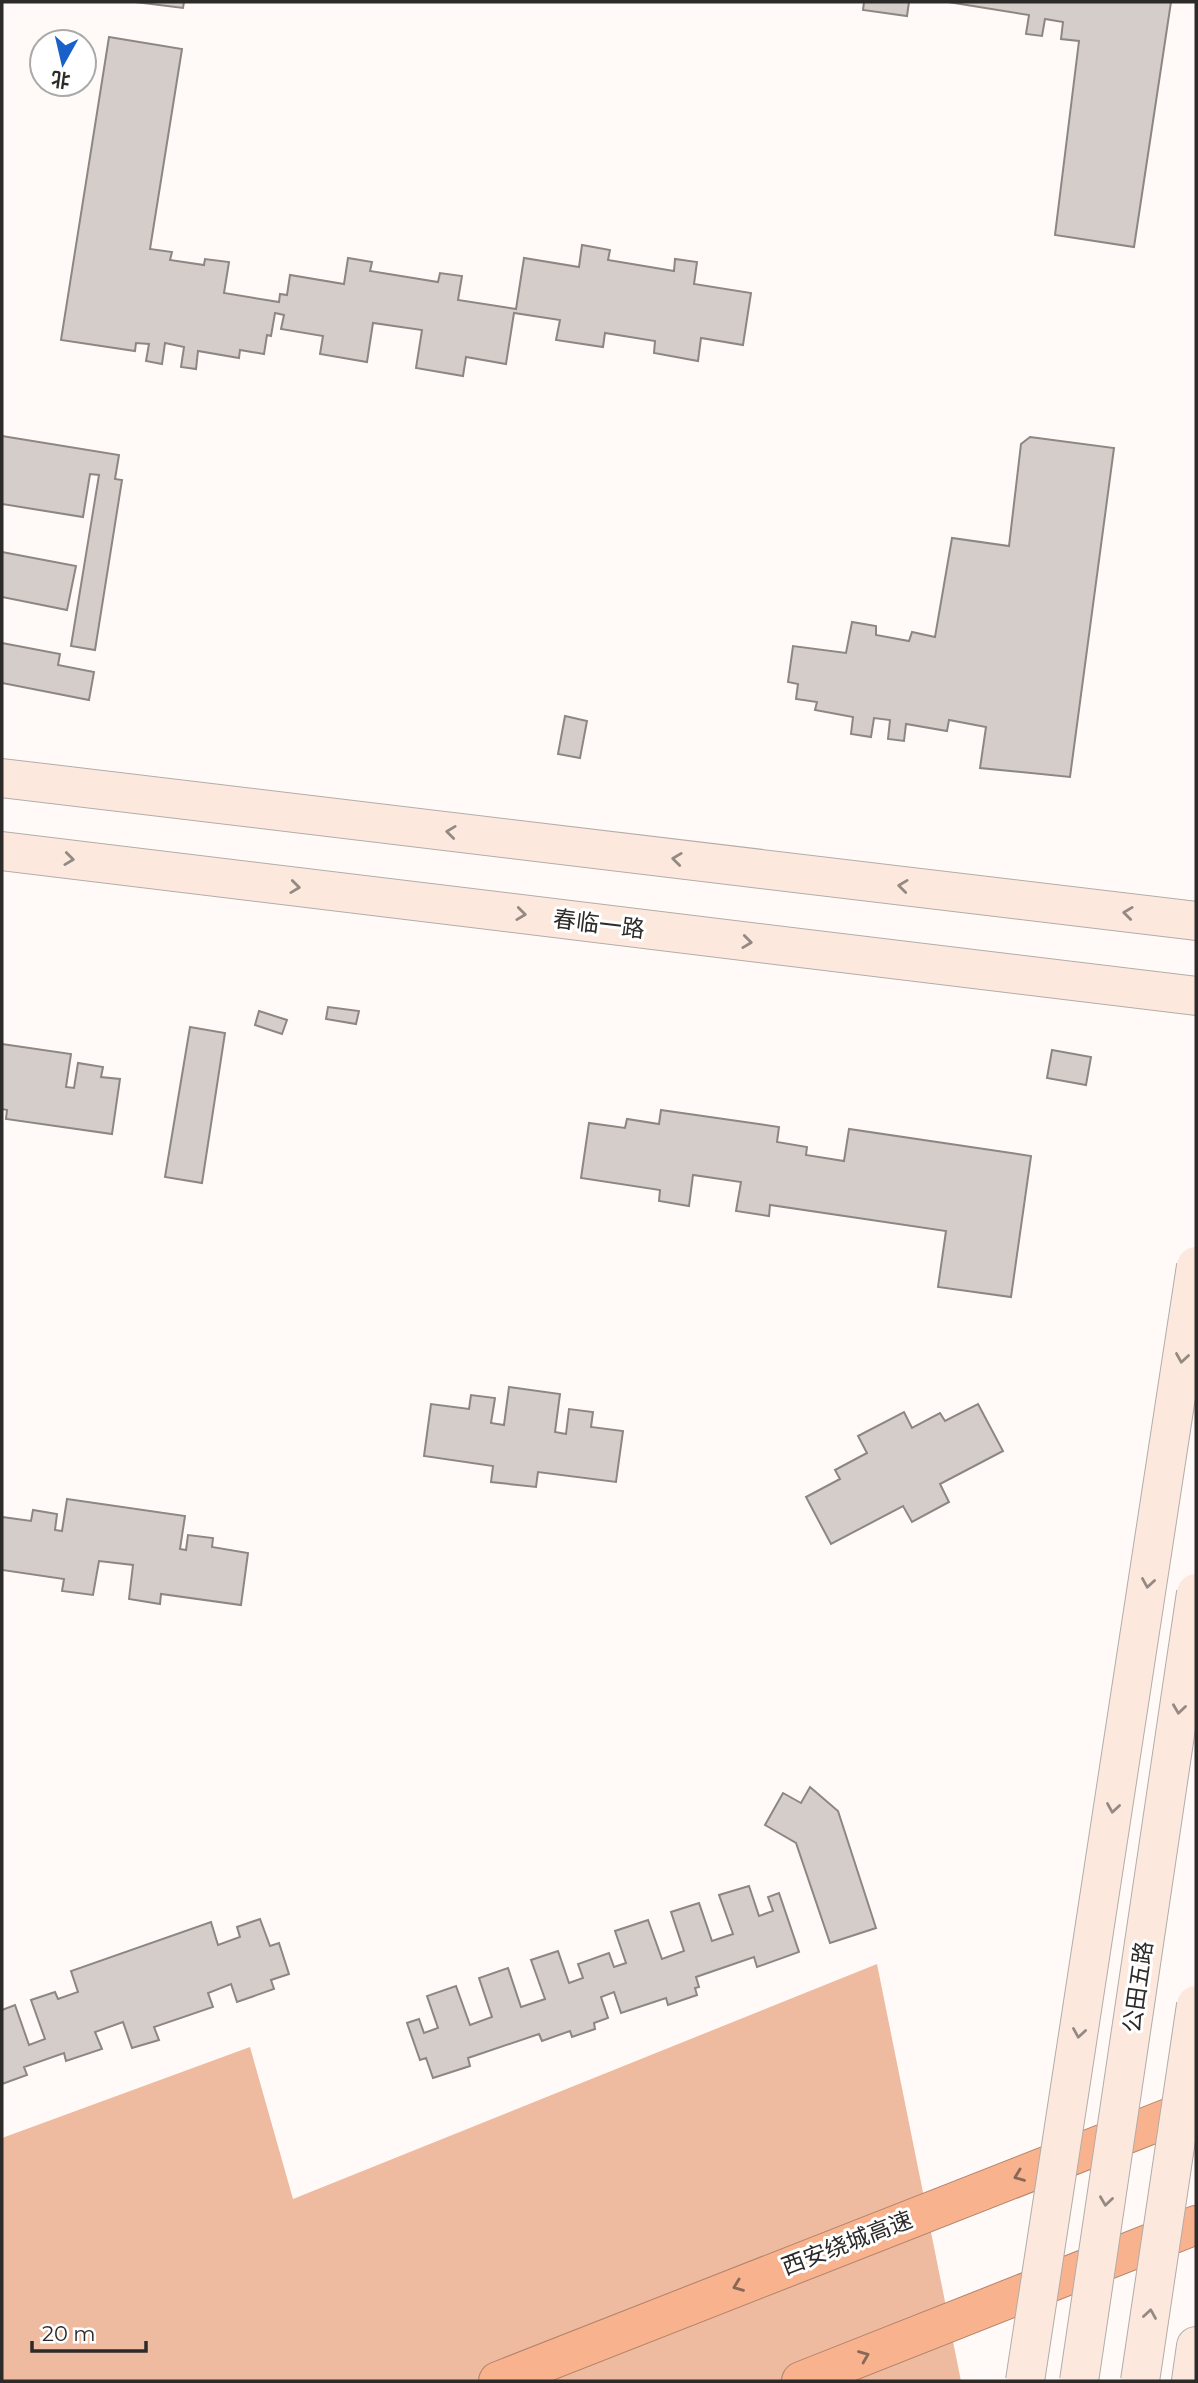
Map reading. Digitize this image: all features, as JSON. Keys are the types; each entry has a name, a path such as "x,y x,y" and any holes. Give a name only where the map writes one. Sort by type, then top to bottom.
{"highway":[{"name":"西安绕城高速","path":"498,2381 1196,2107"},
{"path":"801,2381 1196,2225"},
{"path":"478,2381 552,2358"}],"main road":[{"path":"2,778 1196,921"},
{"name":"春临一路","path":"2,851 1196,996"},
{"path":"1025,2381 1196,1266"},
{"name":"公田五路","path":"1079,2381 1196,1593"},
{"path":"1140,2381 1196,2005"},
{"path":"1191,2381 1196,2346"}],"shaded area":[{"path":"877,1964 961,2381 2,2381 2,2138 250,2047 293,2199"}],"building":[{"path":"135,2 184,2 183,8"},
{"path":"864,2 909,2 907,16 863,10"},
{"path":"948,2 1171,2 1134,247 1055,235 1079,41 1061,39 1063,22 1045,19 1042,36 1026,34 1029,15"},
{"path":"109,37 182,49 150,249 172,252 170,260 204,265 205,259 229,262 224,293 279,302 280,294 287,295 290,275 344,284 348,258 372,262 370,271 438,282 440,273 462,276 458,300 516,309 524,258 579,267 582,245 610,250 608,260 674,271 675,259 697,262 694,284 751,293 743,345 701,338 698,361 654,353 655,341 605,333 603,347 556,340 560,320 514,313 506,364 466,357 463,376 416,368 422,330 373,323 367,362 320,354 323,336 281,329 284,315 275,313 264,354 240,350 239,358 198,351 196,369 181,367 184,347 165,343 162,364 146,361 149,344 136,343 135,351 61,340"},
{"path":"2,436 119,455 115,479 122,480 95,650 71,646 99,475 90,474 83,517 2,504"},
{"path":"1030,437 1114,448 1070,777 980,768 986,727 949,720 947,731 906,724 904,741 888,739 890,720 874,718 871,737 851,734 853,717 815,710 817,702 796,699 798,684 788,682 793,646 846,653 852,622 876,626 876,635 909,641 912,632 935,637 952,538 1009,546 1021,444"},
{"path":"2,552 76,566 67,610 2,597"},
{"path":"2,643 60,654 58,665 94,672 89,700 2,683"},
{"path":"565,716 587,721 580,758 558,754"},
{"path":"328,1007 359,1011 356,1024 326,1019"},
{"path":"259,1011 287,1020 282,1034 255,1025"},
{"path":"190,1027 225,1033 202,1183 165,1177"},
{"path":"2,1044 71,1054 66,1087 74,1088 78,1063 103,1067 101,1077 120,1079 112,1134 6,1119 7,1110 2,1109"},
{"path":"1052,1050 1091,1057 1086,1085 1047,1078"},
{"path":"661,1110 779,1127 777,1142 807,1147 806,1155 844,1161 849,1129 1031,1156 1011,1297 938,1287 946,1231 770,1205 769,1216 736,1211 741,1182 693,1175 689,1206 659,1201 660,1190 581,1178 589,1123 625,1128 627,1119 659,1124"},
{"path":"509,1387 560,1394 555,1432 566,1434 569,1409 593,1412 591,1427 623,1431 616,1482 538,1472 536,1487 491,1482 493,1466 424,1456 431,1404 469,1409 471,1395 495,1398 491,1423 504,1425"},
{"path":"978,1404 1003,1451 940,1484 949,1502 912,1522 903,1506 831,1544 806,1497 840,1479 835,1470 867,1453 858,1436 904,1412 912,1428 940,1413 945,1421"},
{"path":"67,1499 185,1516 180,1549 186,1550 188,1535 213,1538 212,1547 248,1553 241,1605 161,1594 160,1604 129,1599 133,1565 99,1561 93,1595 62,1591 64,1579 2,1570 2,1517 31,1521 33,1510 57,1514 55,1530 62,1531"},
{"path":"810,1787 838,1811 876,1928 830,1943 796,1843 765,1825 783,1793 801,1803"},
{"path":"749,1886 759,1916 773,1911 768,1897 779,1893 799,1952 757,1967 754,1957 696,1977 699,1987 695,1988 697,1995 668,2005 666,1998 621,2013 614,1992 601,1997 608,2018 594,2023 595,2029 572,2037 570,2031 542,2041 539,2034 468,2058 470,2066 433,2078 426,2058 420,2060 407,2023 419,2019 424,2033 438,2028 427,1996 456,1986 470,2025 492,2017 479,1978 508,1968 521,2007 545,1999 531,1960 558,1951 569,1983 583,1978 578,1964 609,1953 614,1967 626,1963 615,1931 648,1920 662,1959 684,1951 671,1912 699,1903 712,1941 733,1934 719,1895"},
{"path":"260,1919 270,1946 279,1943 289,1974 271,1980 274,1989 237,2002 231,1984 208,1993 213,2007 154,2027 159,2040 132,2048 123,2022 95,2032 102,2049 66,2061 64,2053 24,2067 27,2075 2,2084 2,2010 15,2005 29,2045 45,2039 31,2000 55,1992 58,1999 78,1992 71,1971 211,1922 218,1945 240,1937 237,1927"}]}
